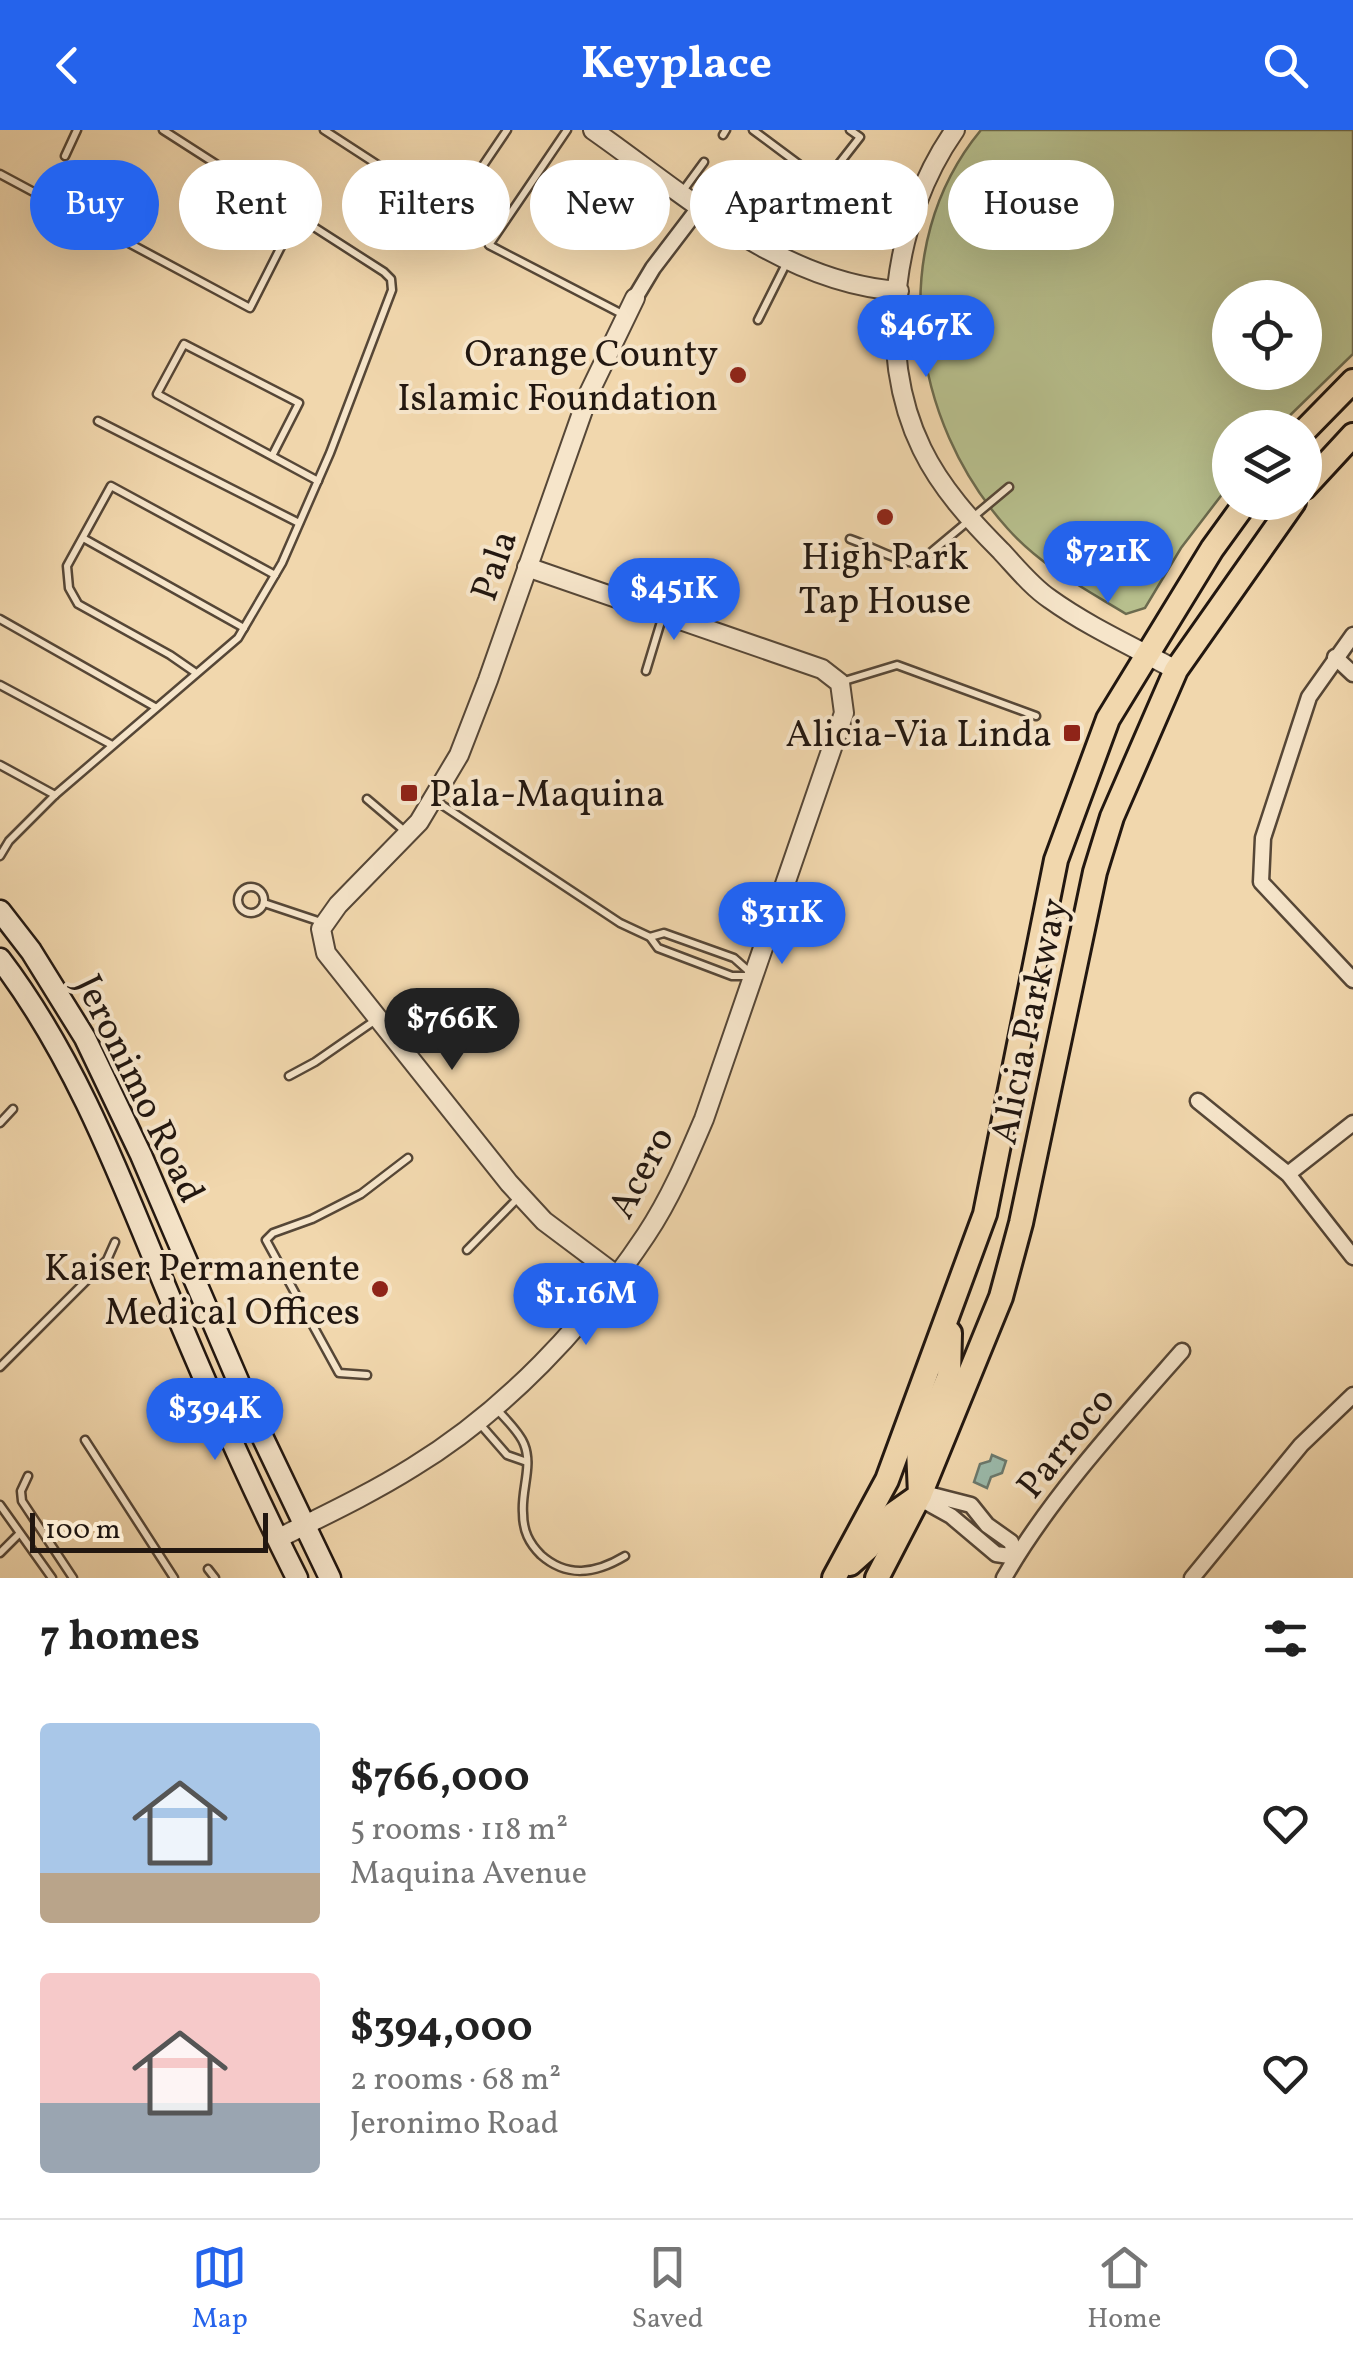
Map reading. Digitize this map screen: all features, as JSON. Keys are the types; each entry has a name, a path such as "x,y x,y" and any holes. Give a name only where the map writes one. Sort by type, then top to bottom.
{"main road":[{"path":"1322,413 1353,381"},
{"path":"1322,469 1353,435"},
{"name":"Alicia Parkway","path":"835,1578 887,1480 985,1214 1056,860 1108,719 1233,520"},
{"name":"Alicia Parkway","path":"877,1578 920,1495 1001,1298 1021,1223 1095,872 1118,801 1176,670 1281,520"},
{"name":"Jeronimo Road","path":"0,911 31,951 86,1038 141,1155 225,1355 330,1578"},
{"name":"Jeronimo Road","path":"0,960 60,1052 118,1173 198,1367 297,1578"},
{"path":"835,1578 868,1548 893,1514 920,1495 918,1448 949,1376 950,1314"}],"street":[{"path":"592,130 690,198"},
{"path":"955,130 939,152 919,195 902,258 894,328 908,411 921,448 970,521 1048,598 1176,670"},
{"name":"Pala","path":"323,926 338,905 408,834 459,756 588,393 635,298 690,218"},
{"path":"766,250 819,276 868,289 899,291"},
{"path":"527,568 822,669 840,683"},
{"path":"1353,635 1310,697 1263,838 1261,882 1353,980"},
{"path":"1335,657 1353,674"},
{"name":"Acero","path":"277,1539 415,1466 495,1407 576,1325 646,1234 680,1176 704,1119 844,713 840,683"},
{"path":"323,926 326,953 521,1196 558,1232 616,1275"},
{"path":"1198,1101 1288,1174 1353,1257"},
{"path":"1288,1174 1353,1124"},
{"name":"Parroco","path":"1004,1578 1093,1455 1182,1352"},
{"path":"1192,1578 1301,1445 1353,1396"},
{"path":"920,1495 971,1505 987,1524 1011,1542 1016,1557"}],"lane":[{"path":"65,156 77,130"},
{"path":"163,130 210,160"},
{"path":"324,130 438,204 461,198 508,130"},
{"path":"567,130 489,245 626,316"},
{"path":"752,130 824,183 860,137 850,130"},
{"path":"0,174 250,308 279,250"},
{"path":"682,192 690,181"},
{"path":"0,856 55,796 238,638 276,575 318,481 392,290 392,279 322,232"},
{"path":"758,320 788,260"},
{"path":"272,456 299,403 184,344 157,394 318,481"},
{"path":"98,421 299,523"},
{"path":"196,674 170,655 78,604 69,588 67,566 111,486 276,575"},
{"path":"850,539 888,558 917,564 1009,487"},
{"path":"83,538 244,628"},
{"path":"646,671 664,615"},
{"path":"0,619 156,708"},
{"path":"840,683 897,665 1036,716"},
{"path":"0,685 112,745"},
{"path":"0,764 55,796"},
{"path":"367,799 408,834"},
{"path":"434,799 620,923 650,936 658,948 732,976 754,976"},
{"path":"256,888 264,902 256,912 248,912 241,908 239,896 244,890 256,888"},
{"path":"264,902 323,926"},
{"path":"650,936 664,933 734,958 754,976"},
{"path":"289,1076 378,1019"},
{"path":"0,1122 13,1109"},
{"path":"367,1375 339,1373 266,1240 273,1233 312,1219 361,1194 408,1158"},
{"path":"467,1250 521,1196"},
{"path":"0,1367 107,1260 115,1242"},
{"path":"495,1407 524,1441 528,1463 522,1517 529,1542 560,1571 577,1574 602,1569 625,1556"},
{"path":"476,1420 507,1455 528,1463"},
{"path":"84,1440 174,1578"},
{"path":"28,1476 21,1491 22,1501 73,1578"},
{"path":"0,1505 52,1578"},
{"path":"0,1553 19,1534"},
{"path":"208,1569 215,1578"}],"green space":[{"path":"981,130 1353,130 1353,354 1322,384 1322,280 1212,280 1212,390 1316,390 1295,410 1212,410 1212,508 1181,548 1145,608 1126,614 1064,576 1008,529 975,486 949,438 931,387 922,333 921,279 931,227 948,181 948,250 1114,250 1114,160 961,160"}],"shaded area":[{"path":"992,1455 1006,1461 1002,1473 991,1477 987,1488 974,1482 980,1464 990,1461"}],"place":[{"name":"Orange County Islamic Foundation","path":"738,375"},
{"name":"High Park Tap House","path":"885,517"},
{"name":"Alicia-Via Linda","path":"1072,733"},
{"name":"Pala-Maquina","path":"409,793"},
{"name":"Kaiser Permanente Medical Offices","path":"380,1289"}]}
